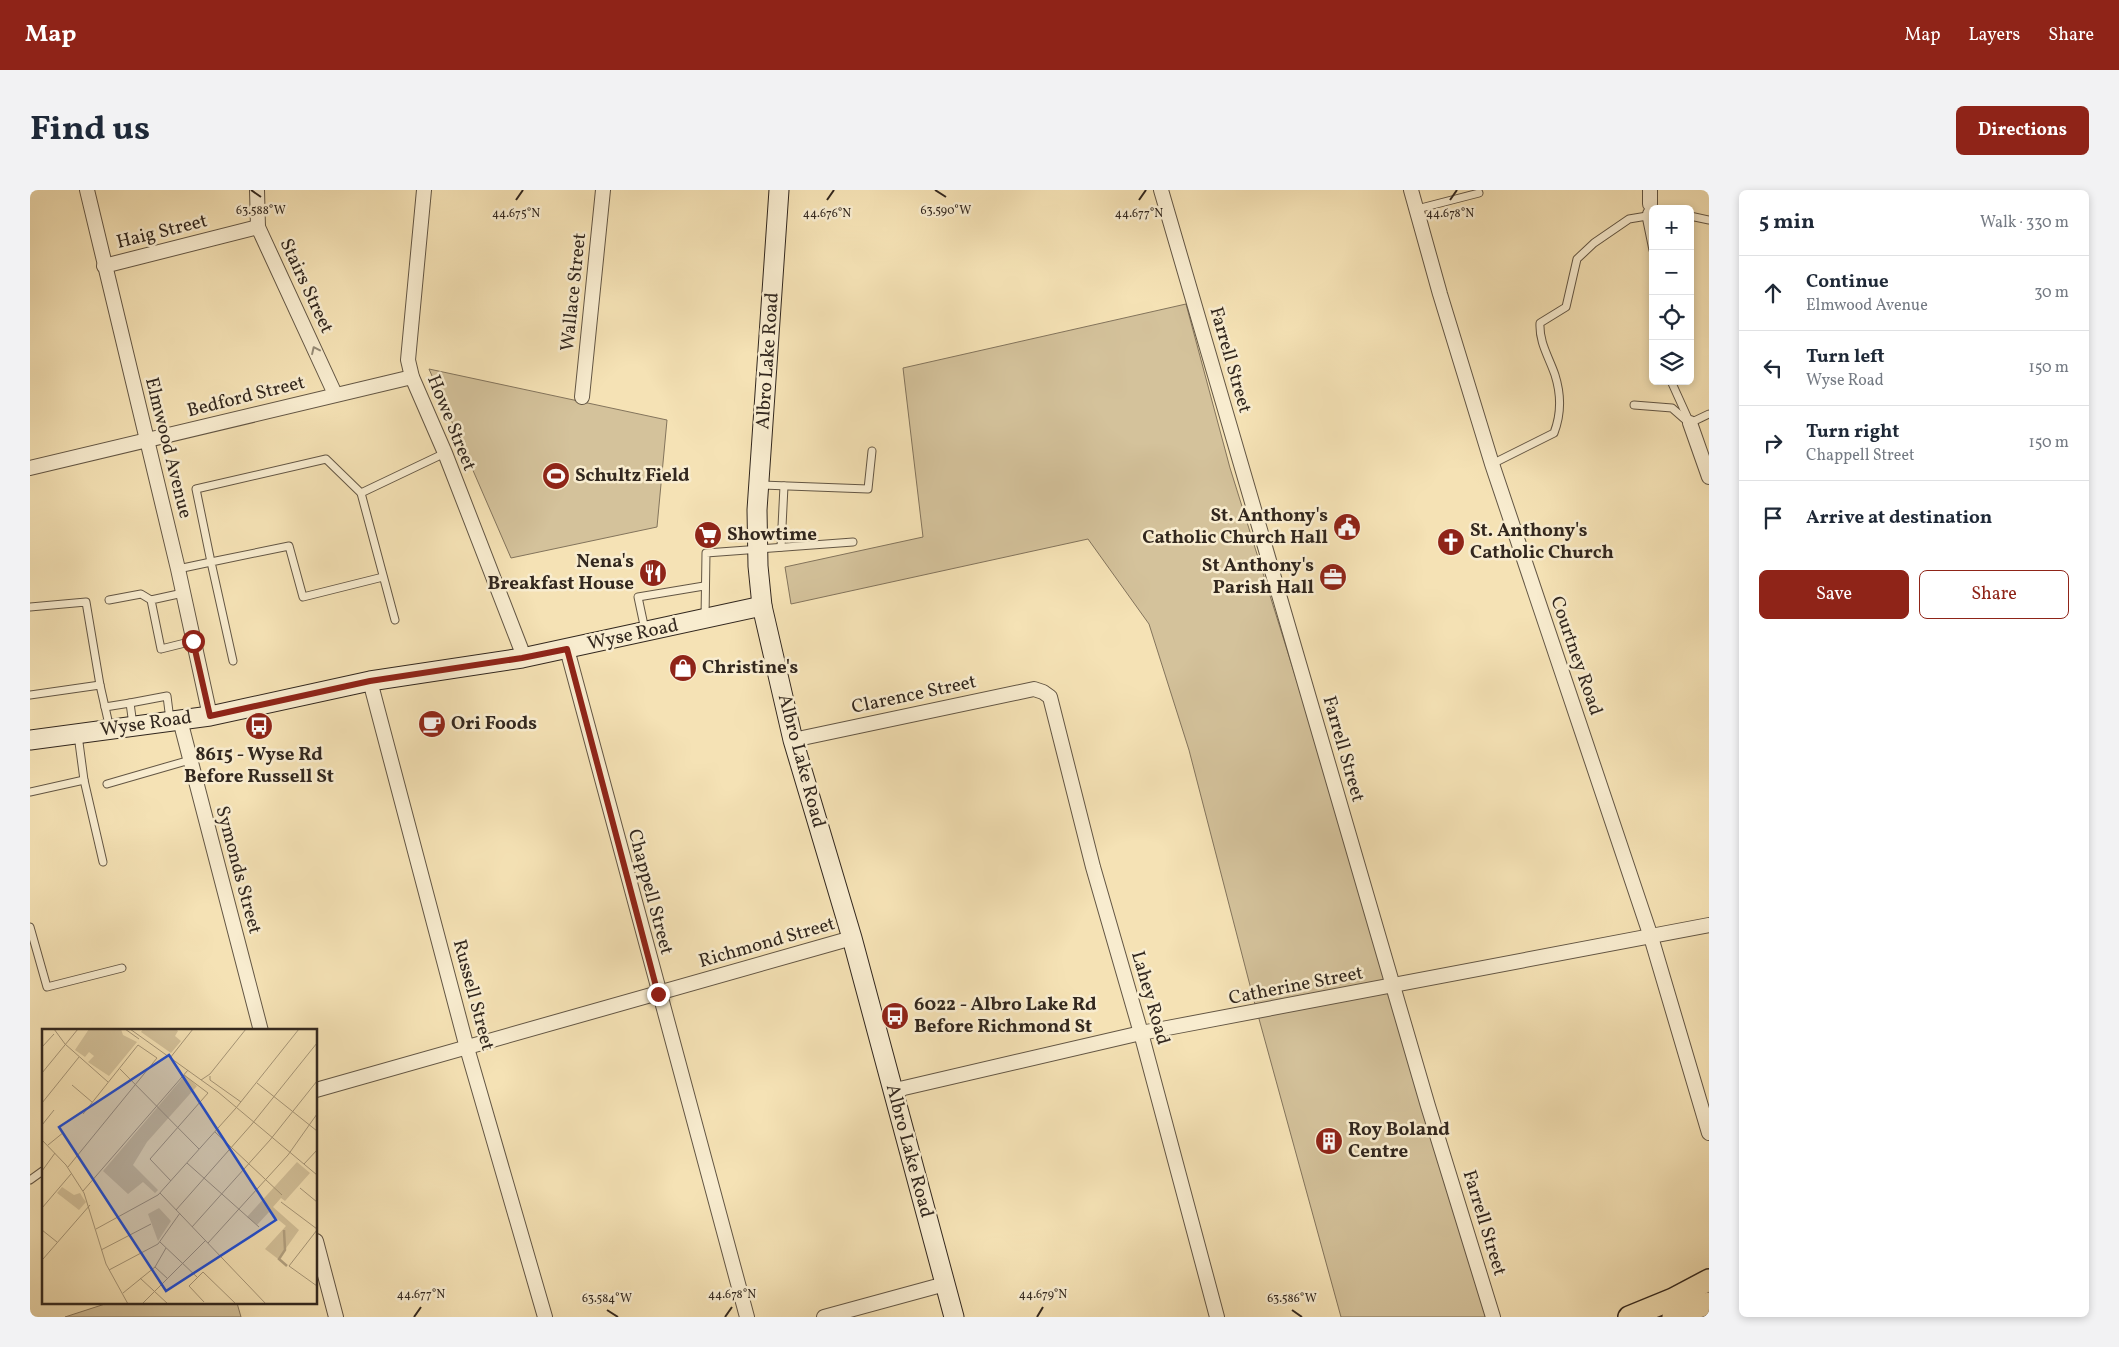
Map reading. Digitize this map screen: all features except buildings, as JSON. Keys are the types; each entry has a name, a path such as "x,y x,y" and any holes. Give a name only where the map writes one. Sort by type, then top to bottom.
{"main road":[{"name":"Albro Lake Road","path":"779,190 759,485 757,549 762,606 793,740 852,938 954,1317"},
{"name":"Wyse Road","path":"30,740 210,716 370,681 522,658 645,633 762,606"},
{"path":"1678,1312 1709,1280"},
{"path":"1629,1317 1678,1312 1709,1303"}],"street":[{"name":"Elmwood Avenue","path":"87,190 178,569 210,716"},
{"name":"Stairs Street","path":"257,190 258,227 335,394"},
{"name":"Howe Street","path":"424,190 408,360 412,377 444,453 521,650 522,658"},
{"name":"Wallace Street","path":"582,397 603,190"},
{"name":"Farrell Street","path":"1161,190 1428,1106 1492,1317"},
{"name":"Courtney Road","path":"1412,190 1492,464 1651,937 1709,1133"},
{"name":"Haig Street","path":"104,266 258,227"},
{"name":"Bedford Street","path":"30,468 412,377"},
{"path":"1690,423 1709,477"},
{"name":"Chappell Street","path":"567,649 658,994 747,1317"},
{"name":"Russell Street","path":"370,681 467,1048 545,1317"},
{"name":"Clarence Street","path":"793,740 1034,689 1043,692"},
{"name":"Lahey Road","path":"1043,692 1050,697 1093,867 1141,1033 1217,1317"},
{"name":"Symonds Street","path":"175,720 190,760 260,1029"},
{"name":"Catherine Street","path":"892,1092 1141,1033 1709,925"},
{"name":"Richmond Street","path":"318,1089 852,938"},
{"path":"318,1249 336,1317"},
{"path":"824,1317 945,1284"}],"lane":[{"path":"1417,209 1479,193"},
{"path":"1492,464 1554,433 1560,416 1555,377 1539,337 1540,323 1563,310 1568,302 1571,280 1577,259 1594,243 1649,207"},
{"path":"1694,217 1709,220"},
{"path":"1673,385 1690,423"},
{"path":"1634,405 1672,408 1690,423"},
{"path":"1690,423 1709,414"},
{"path":"759,485 868,489 872,451"},
{"path":"361,493 444,453"},
{"path":"233,661 210,562 196,489 326,459 361,493 395,620"},
{"path":"781,547 784,486"},
{"path":"706,618 704,586 706,553 853,542"},
{"path":"178,569 289,546 303,597 383,577"},
{"path":"645,633 638,596 704,586"},
{"path":"109,600 141,594 151,600 183,593"},
{"path":"151,600 161,649 193,641"},
{"path":"30,607 86,602 100,685 110,729"},
{"path":"30,695 100,685"},
{"path":"105,707 167,696 175,720"},
{"path":"130,703 133,725"},
{"path":"78,734 84,780 103,862"},
{"path":"107,784 190,760"},
{"path":"30,792 84,780"},
{"path":"30,927 46,987 122,968"},
{"path":"30,1180 42,1171"}],"shaded area":[{"path":"1186,304 1230,468 1388,972 1488,1317 1341,1317 1253,997 1189,750 1149,624 1088,539 791,604 785,567 923,537 903,368"},
{"path":"429,369 667,420 657,527 511,558"},
{"path":"105,1304 237,1304 241,1317 65,1317"}],"place":[{"name":"Schultz Field","path":"556,476"},
{"name":"St. Anthony's Catholic Church Hall","path":"1347,527"},
{"name":"Showtime","path":"708,535"},
{"name":"St. Anthony's Catholic Church","path":"1451,542"},
{"name":"Nena's Breakfast House","path":"653,573"},
{"name":"St Anthony's Parish Hall","path":"1333,577"},
{"name":"Christine's","path":"683,668"},
{"name":"Ori Foods","path":"432,724"},
{"name":"8615 - Wyse Rd Before Russell St","path":"259,726"},
{"name":"6022 - Albro Lake Rd Before Richmond St","path":"895,1016"},
{"name":"Roy Boland Centre","path":"1329,1141"}],"route":[{"path":"193,641 210,716 370,681 522,658 567,649 658,994"}]}
